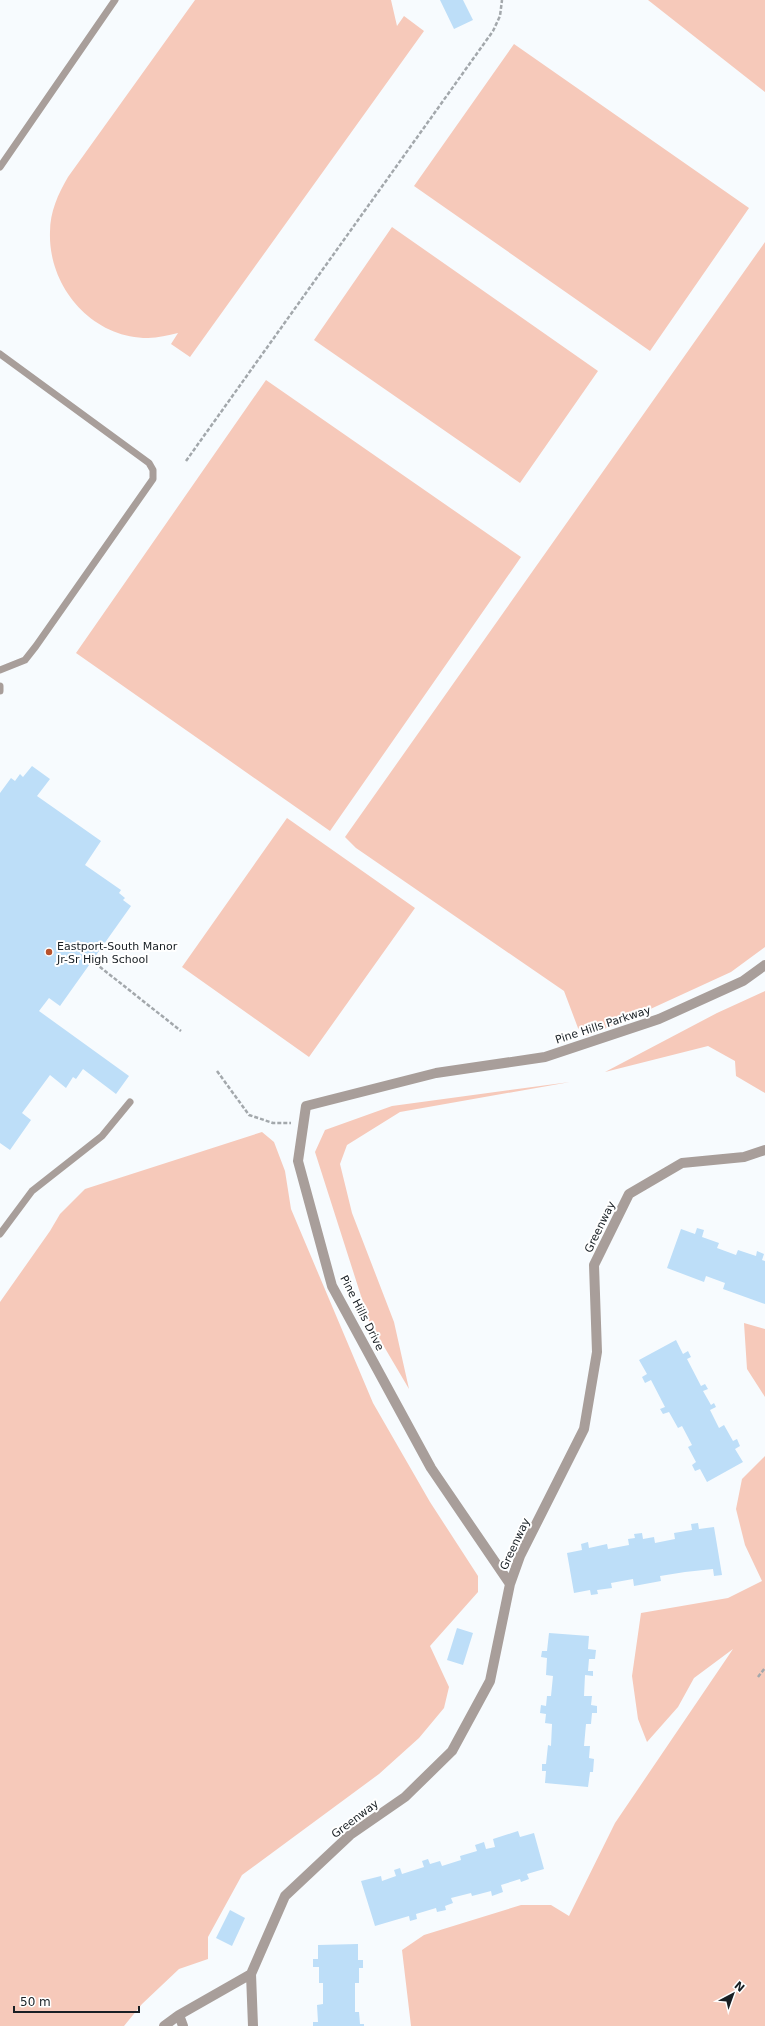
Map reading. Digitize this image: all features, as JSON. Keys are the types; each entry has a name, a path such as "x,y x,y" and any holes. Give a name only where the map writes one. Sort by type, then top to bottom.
{"street":[{"name":"Pine Hills Parkway","path":"436,1073 545,1057 659,1019 742,982 765,965"},
{"name":"Pine Hills Drive","path":"436,1073 306,1106 298,1161 332,1286 431,1468 510,1584"},
{"name":"Greenway","path":"253,2026 251,1974 285,1896 350,1835 405,1797 452,1752 490,1680 510,1584 523,1551 584,1429 597,1352 594,1265 629,1194 682,1163 744,1157 765,1150"},
{"path":"164,2026 179,2015 251,1974"},
{"path":"179,2015 183,2026"}],"lane":[{"path":"0,167 115,0"},
{"path":"0,354 119,440 149,463 153,470 153,479 36,646 25,660 0,670"},
{"path":"0,686 0,691"},
{"path":"0,1234 32,1191 102,1136 130,1102"}],"path":[{"path":"186,462 493,31 500,16 502,0"},
{"path":"95,963 181,1032"},
{"path":"217,1071 249,1115 273,1123 303,1124"},
{"path":"758,1677 765,1668"}],"shaded area":[{"path":"195,0 391,0 397,26 404,16 424,31 190,357 171,344 178,333 152,338 127,336 108,329 91,319 77,305 65,289 56,271 51,252 50,225 55,203 68,177"},
{"path":"648,0 765,0 765,92"},
{"path":"514,44 749,208 650,351 414,186"},
{"path":"392,227 598,371 520,483 314,340"},
{"path":"765,242 765,947 731,972 633,1017 587,1036 578,1028 564,991 356,848 345,837"},
{"path":"266,380 521,557 330,831 76,653"},
{"path":"287,818 415,908 309,1057 182,967"},
{"path":"765,991 765,1093 736,1076 735,1061 708,1046 605,1072 717,1013"},
{"path":"570,1082 400,1112 347,1145 340,1164 352,1213 394,1322 409,1389 369,1321 315,1152 325,1130 392,1106"},
{"path":"262,1132 274,1142 285,1171 291,1209 373,1403 430,1502 478,1576 478,1592 430,1646 449,1687 444,1708 419,1738 379,1774 242,1875 208,1937 208,1959 179,1969 142,2004 124,2026 0,2026 0,1302 50,1231 60,1214 85,1189"},
{"path":"744,1323 765,1329 765,1397 747,1369"},
{"path":"765,1456 765,2026 411,2026 402,1950 424,1935 521,1905 551,1905 569,1916 615,1823 733,1649 694,1678 678,1707 647,1742 638,1719 632,1676 641,1613 728,1598 762,1581 745,1545 736,1509 742,1479"}],"building":[{"path":"440,0 463,0 473,20 454,29"},
{"name":"Eastport-South Manor Jr-Sr High School","path":"32,766 50,779 37,796 101,841 85,865 121,890 119,893 125,898 123,900 131,906 60,1006 49,998 39,1011 129,1076 116,1094 83,1069 76,1079 73,1077 66,1088 50,1075 22,1113 31,1120 10,1150 0,1143 0,793 11,778 15,781 20,774 23,777"},
{"path":"697,1228 704,1230 702,1237 719,1243 717,1248 736,1255 738,1250 756,1256 757,1251 764,1254 762,1260 765,1261 765,1304 723,1289 725,1283 706,1276 704,1282 667,1268 681,1229 695,1234"},
{"path":"676,1340 683,1354 688,1351 691,1357 687,1359 701,1386 705,1384 708,1389 703,1391 711,1405 714,1403 716,1407 710,1410 719,1428 724,1425 733,1441 737,1439 740,1446 735,1449 743,1462 707,1482 700,1469 695,1471 692,1465 696,1462 688,1447 692,1445 682,1426 678,1428 669,1412 663,1414 660,1409 665,1407 651,1380 645,1383 642,1377 647,1374 639,1360"},
{"path":"698,1523 699,1529 714,1527 722,1575 714,1576 713,1569 685,1572 660,1576 661,1581 634,1586 633,1579 611,1583 612,1588 597,1590 598,1594 591,1595 590,1590 574,1593 567,1553 582,1550 581,1544 588,1542 589,1548 607,1544 608,1549 629,1545 628,1539 635,1538 634,1534 642,1533 643,1539 654,1537 655,1543 675,1539 674,1533 692,1530 691,1524"},
{"path":"457,1628 473,1633 463,1665 447,1660"},
{"path":"549,1633 589,1636 588,1649 596,1650 595,1659 589,1659 588,1671 593,1671 593,1676 585,1675 584,1696 592,1696 591,1705 597,1706 597,1713 592,1713 591,1724 586,1724 584,1746 590,1746 589,1758 594,1759 593,1772 590,1772 588,1787 545,1783 546,1771 542,1771 542,1764 546,1764 548,1745 551,1746 552,1724 545,1723 546,1714 540,1713 541,1705 546,1706 547,1696 551,1696 553,1676 546,1675 547,1658 541,1657 542,1651 547,1651"},
{"path":"518,1831 520,1837 534,1833 544,1869 527,1874 529,1879 521,1882 520,1879 501,1885 503,1892 492,1896 491,1891 472,1896 471,1893 451,1898 453,1903 445,1906 446,1910 437,1912 436,1908 416,1914 417,1919 410,1921 409,1916 375,1926 361,1881 381,1876 382,1881 396,1876 394,1870 400,1868 402,1874 424,1867 422,1861 428,1859 430,1864 440,1861 442,1866 461,1860 460,1856 477,1851 475,1845 484,1842 486,1849 495,1847 493,1839"},
{"path":"230,1910 245,1918 232,1946 216,1938"},
{"path":"358,1944 358,1960 363,1960 363,1968 359,1968 359,1983 355,1983 355,2012 359,2012 360,2024 364,2024 364,2026 313,2026 313,2022 318,2022 317,2005 323,2004 323,1983 319,1983 319,1967 313,1967 313,1959 318,1959 318,1945"}],"place":[{"name":"Eastport-South Manor Jr-Sr High School","path":"49,952"}]}
